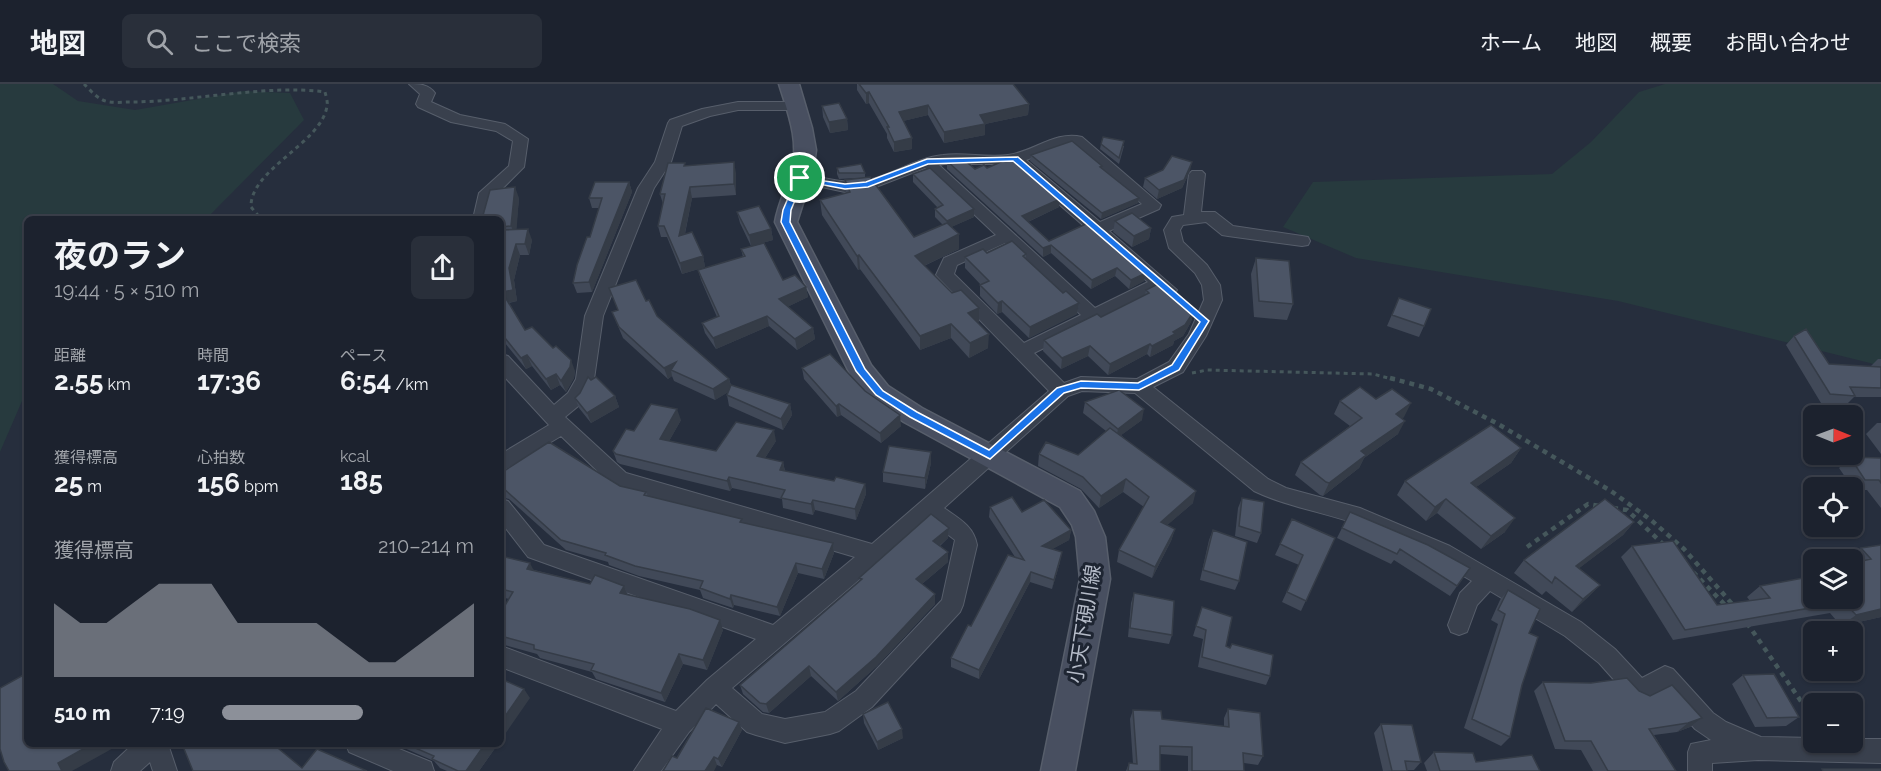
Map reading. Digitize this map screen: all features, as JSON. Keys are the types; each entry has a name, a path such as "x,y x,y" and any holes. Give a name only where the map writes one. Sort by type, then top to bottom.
{"main road":[{"name":"小天下硯川線","path":"793,95 805,139 806,156 787,210 786,222 861,371 879,393 913,415 1070,499 1086,520 1094,547 1095,579 1058,771"}],"street":[{"path":"416,84 428,93 423,104 456,119 500,127 520,139 516,167 485,197 482,216"},
{"path":"504,462 557,421 575,398 585,379 594,316 645,188 663,162 675,123 707,112 793,95"},
{"path":"800,178 845,187 868,185 927,162 1015,158 1069,139 1077,140 1153,206 1099,230"},
{"path":"1015,158 1205,321"},
{"path":"927,162 1093,316"},
{"path":"1192,219 1197,174"},
{"path":"646,771 680,724 715,688 990,456 1060,391 1081,384 1139,386 1176,367 1205,321 1213,300 1211,285 1202,269 1175,244 1172,230 1178,221 1209,216 1228,231 1302,241"},
{"path":"1006,236 950,262 945,275 1060,391"},
{"path":"1021,352 1160,283"},
{"path":"504,364 557,421 619,478 873,553"},
{"path":"1139,386 1261,485 1281,495 1353,514 1442,552 1573,629 1607,656 1640,692 1665,676 1704,721 1760,748"},
{"path":"715,688 756,724 785,731 830,723 864,699 952,605 966,545 965,536 929,508"},
{"path":"504,511 536,551 775,636"},
{"path":"1459,626 1468,600 1487,579"},
{"path":"504,657 680,724"},
{"path":"123,771 147,747"},
{"path":"157,747 165,771"},
{"path":"365,747 422,771"},
{"path":"1700,771 1700,752 1760,748 1881,752"}],"path":[{"path":"84,84 102,100 112,102 163,99 233,88"},
{"path":"258,216 249,204 250,196 268,174 308,135 323,116 329,99 326,92 307,85 259,86"},
{"path":"1185,375 1207,370 1373,374 1431,389 1498,424 1611,490 1651,520 1684,549 1735,612 1684,564"},
{"path":"1527,547 1588,504 1627,510 1668,549"},
{"path":"1744,620 1803,704"}],"green space":[{"path":"0,84 53,84 78,101 135,110 244,91 290,93 304,120 209,216 24,216 24,400 0,452"},
{"path":"1665,84 1881,84 1881,367 1618,301 1356,258 1283,227 1313,182 1552,174 1591,142 1639,92"}],"building":[{"path":"859,84 1013,84 1029,104 980,115 985,124 944,132 928,105 899,112 912,138 894,142 887,127 889,127 869,92 866,93"},
{"path":"839,103 847,119 829,122 822,106"},
{"path":"1103,137 1124,141 1119,158 1101,144"},
{"path":"1072,141 1139,198 1102,213 1031,155"},
{"path":"1172,156 1192,162 1184,180 1159,190 1145,178 1163,170"},
{"path":"962,158 975,169 984,165 987,168 1010,158 1014,159 1060,199 1022,216 1049,241 1088,223 1146,273 1131,280 1117,268 1092,280 1051,245 1043,248 947,161"},
{"path":"734,162 734,184 690,187 679,236 692,232 703,256 680,263 664,226 658,226 665,194 660,194 668,163 685,163 684,166"},
{"path":"861,164 865,173 839,173 837,168"},
{"path":"930,168 974,209 947,221 935,209 943,205 913,174"},
{"path":"870,177 914,237 947,223 959,234 915,256 952,293 961,290 979,308 968,313 989,334 970,343 951,324 920,336 859,255 857,256 820,200 850,192 845,180"},
{"path":"595,182 629,182 589,282 573,283 577,265 587,237 590,237 602,198 589,198"},
{"path":"515,187 511,226 504,227 504,216 483,216 490,190"},
{"path":"759,206 771,229 749,235 737,212"},
{"path":"1132,213 1151,228 1134,236 1115,221"},
{"path":"528,229 525,244 516,244 509,268 513,290 504,292 504,230"},
{"path":"1012,241 1026,254 1023,256 1063,293 1066,291 1079,303 1030,327 1002,301 998,303 980,285 989,281 965,257 983,249 987,253"},
{"path":"764,243 783,280 795,275 806,287 779,299 813,328 795,339 767,316 713,338 702,323 719,316 698,270 745,256 741,249"},
{"path":"1256,258 1289,261 1293,304 1259,301"},
{"path":"636,280 646,301 649,300 657,316 729,379 713,389 671,370 676,362 664,368 619,327 612,312 618,310 609,288"},
{"path":"1160,283 1194,311 1185,325 1173,332 1175,334 1152,346 1150,344 1110,364 1090,346 1062,358 1044,340 1097,314 1101,317 1149,293 1146,290"},
{"path":"504,295 525,330 532,327 553,348 556,346 571,360 570,367 561,381 556,374 546,379 527,355 521,358 504,337"},
{"path":"1399,298 1431,309 1424,326 1392,315"},
{"path":"1806,329 1829,364 1881,367 1881,388 1850,387 1855,396 1830,394 1794,336"},
{"path":"830,354 865,391 900,415 880,433 839,404 836,406 802,368"},
{"path":"588,377 591,380 596,377 615,396 587,413 575,398"},
{"path":"731,385 790,404 781,419 727,395"},
{"path":"1360,387 1376,399 1392,389 1411,403 1396,414 1405,421 1361,451 1366,455 1329,483 1326,482 1301,462 1362,418 1340,401"},
{"path":"1119,390 1144,409 1118,429 1085,402"},
{"path":"651,404 677,409 660,439 716,451 736,422 774,430 757,456 783,462 780,470 834,481 836,477 865,484 855,509 813,500 811,504 781,498 785,490 729,477 727,481 616,454 613,451 626,429 634,431"},
{"path":"1491,425 1521,448 1471,483 1515,518 1491,536 1446,499 1435,507 1405,481"},
{"path":"1110,428 1196,491 1161,522 1175,529 1155,567 1119,550 1149,497 1126,479 1101,496 1083,477 1039,454 1046,442 1078,455"},
{"path":"549,442 620,486 646,492 644,495 742,519 740,522 833,543 822,569 796,563 777,607 731,595 730,599 700,588 703,581 635,566 605,555 606,553 561,540 504,489 504,471"},
{"path":"889,446 931,452 925,478 883,472"},
{"path":"1863,457 1881,458 1881,483 1879,480 1865,480 1855,465 1863,465"},
{"path":"1012,497 1022,512 1044,500 1071,530 1042,546 1062,552 1054,580 1031,572 979,670 951,658 968,625 971,626 1008,555 1024,560 990,507"},
{"path":"1242,498 1264,502 1261,533 1239,526"},
{"path":"1605,499 1634,522 1576,566 1600,585 1583,599 1555,577 1552,583 1524,560"},
{"path":"1350,512 1428,545 1470,568 1457,586 1400,549 1397,554 1342,528"},
{"path":"931,514 949,528 933,541 948,552 916,579 935,594 876,657 836,692 809,666 766,704 760,703 740,685 862,579 859,578"},
{"path":"1292,519 1335,538 1306,601 1287,592 1303,555 1280,544"},
{"path":"1213,530 1247,542 1239,581 1203,570"},
{"path":"1673,541 1717,605 1770,598 1760,586 1803,578 1804,609 1685,630 1632,546"},
{"path":"1881,545 1881,609 1856,615 1850,609 1863,609 1863,561 1871,559 1861,548"},
{"path":"504,557 530,563 527,569 590,584 595,575 624,586 620,593 690,609 720,620 703,660 679,654 661,693 591,670 594,664 534,649 534,645 504,637 504,607 513,592 504,590"},
{"path":"1508,590 1540,609 1529,633 1538,637 1522,685 1510,737 1472,719 1505,614 1498,610"},
{"path":"1134,593 1174,601 1172,635 1130,628"},
{"path":"1202,607 1232,617 1226,646 1230,648 1232,644 1273,655 1270,676 1202,657 1206,630 1196,626"},
{"path":"1774,674 1799,717 1767,718 1743,675"},
{"path":"24,675 24,747 87,747 58,763 62,771 9,771 0,749 0,688"},
{"path":"1627,678 1639,691 1650,696 1672,685 1702,718 1688,723 1649,729 1676,771 1608,771 1591,741 1565,741 1543,682 1591,683"},
{"path":"504,680 524,689 504,718"},
{"path":"888,702 902,729 877,742 863,714"},
{"path":"706,708 739,722 718,759 714,757 705,771 663,771 672,756 677,758"},
{"path":"1228,709 1260,713 1263,756 1243,753 1244,771 1192,771 1192,747 1160,746 1160,771 1128,771 1129,763 1137,764 1133,710 1161,711 1162,719 1229,727"},
{"path":"1381,724 1412,725 1421,762 1405,761 1407,771 1392,771"},
{"path":"183,747 277,747 302,768 317,749 367,771 193,771"},
{"path":"413,747 483,747 466,771 458,771 432,759 434,756"},
{"path":"1434,752 1473,753 1476,762 1532,755 1540,771 1440,771"},
{"path":"1822,769 1881,769 1881,771 1823,771"}],"route":[{"path":"1015,158 1205,321 1176,367 1139,386 1081,384 1060,391 990,456 913,415 879,393 861,371 786,222 787,210 800,178 845,187 868,185 927,162 944,159 1015,158"}]}
